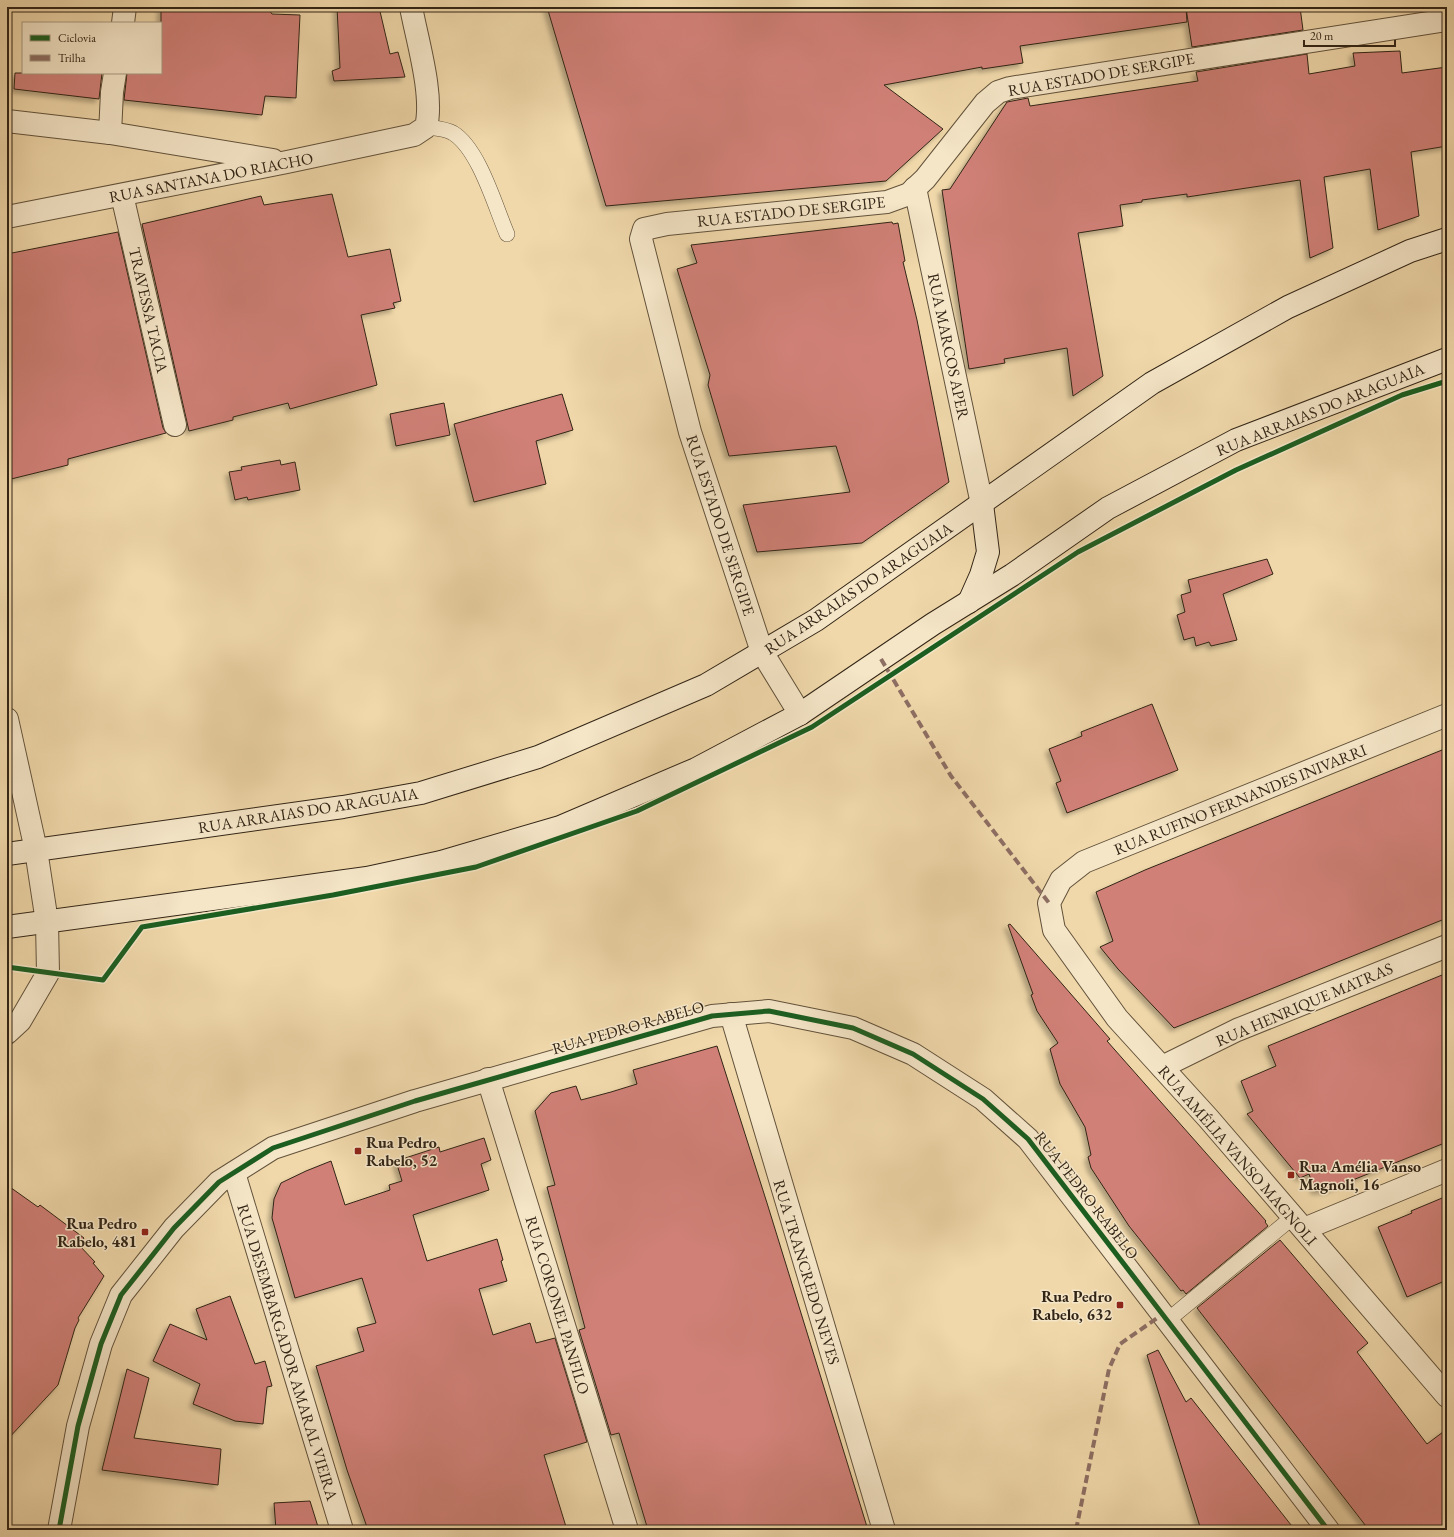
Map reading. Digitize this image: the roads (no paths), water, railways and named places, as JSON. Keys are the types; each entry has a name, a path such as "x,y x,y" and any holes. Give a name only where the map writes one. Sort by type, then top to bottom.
{"street":[{"path":"123,22 125,7"},
{"path":"411,7 428,96 428,119 420,131"},
{"name":"RUA ESTADO DE SERGIPE","path":"800,714 762,652 690,432 641,239 642,232 649,227 667,224 887,202 909,194 925,179 985,103 998,92 1229,53 1447,20"},
{"path":"110,133 112,92 115,74"},
{"path":"7,121 110,133 287,162"},
{"name":"RUA SANTANA DO RIACHO","path":"7,216 287,162 420,131"},
{"name":"RUA MARCOS APER","path":"915,188 982,504 988,552 981,575 969,602"},
{"name":"TRAVESSA TACIA","path":"122,195 175,425"},
{"name":"RUA ARRAIAS DO ARAGUAIA","path":"7,854 343,807 421,793 538,757 706,685 816,620 1159,380 1288,307 1410,251 1447,239"},
{"name":"RUA ARRAIAS DO ARAGUAIA","path":"7,927 367,878 441,862 560,827 696,769 800,714 1012,575 1108,508 1236,440 1447,358"},
{"name":"RUA RUFINO FERNANDES INIVARRI","path":"1049,903 1061,880 1084,862 1447,715"},
{"path":"7,718 36,850 47,922 48,973 20,1021 7,1034"},
{"name":"RUA AMÉLIA VANSO MAGNOLI","path":"1049,903 1054,930 1117,1018 1162,1067 1447,1396"},
{"name":"RUA HENRIQUE MATRAS","path":"1162,1067 1236,1030 1447,946"},
{"name":"RUA PEDRO RABELO","path":"59,1530 78,1426 100,1344 121,1295 174,1228 219,1182 273,1148 415,1100 712,1016 769,1011 853,1028 913,1054 983,1100 1028,1139 1328,1530"},
{"name":"RUA TRANCREDO NEVES","path":"731,1014 884,1530"},
{"name":"RUA CORONEL PANFILO","path":"488,1079 627,1530"},
{"path":"1298,1223 1447,1170"},
{"name":"RUA DESEMBARGADOR AMARAL VIEIRA","path":"234,1173 342,1530"}],"lane":[{"path":"420,131 452,132 465,144 477,162 507,234"},
{"path":"1168,1320 1298,1223"}],"place":[{"name":"Rua Pedro Rabelo, 52","path":"358,1151"},
{"name":"Rua Amélia Vanso Magnoli, 16","path":"1291,1175"},
{"name":"Rua Pedro Rabelo, 481","path":"145,1232"},
{"name":"Rua Pedro Rabelo, 632","path":"1120,1305"}]}
